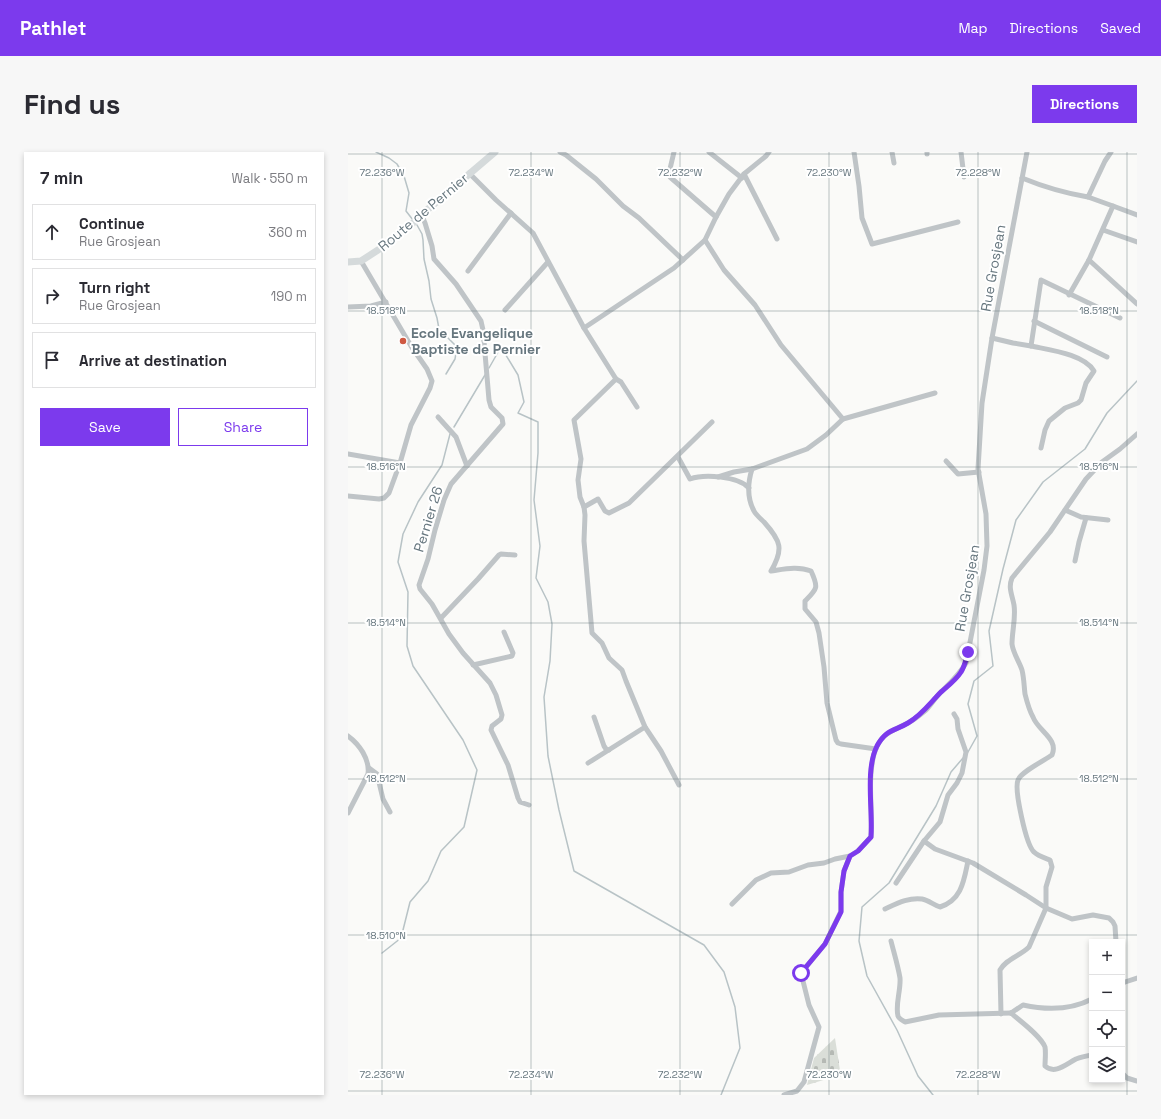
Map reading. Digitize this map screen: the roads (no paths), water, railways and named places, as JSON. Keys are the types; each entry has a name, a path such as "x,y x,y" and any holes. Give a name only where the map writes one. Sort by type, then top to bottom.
{"street":[{"name":"Route de Pernier","path":"361,262 391,241 422,216 494,152"},
{"path":"560,152 566,155 596,179 623,206 639,218 683,260"},
{"path":"674,152 670,177 716,217"},
{"path":"709,152 743,176 777,239"},
{"path":"584,328 674,268 705,240 729,194 743,176 769,152"},
{"path":"854,152 862,218 872,244 958,222"},
{"path":"892,152 894,163"},
{"path":"961,152 964,178"},
{"name":"Rue Grosjean","path":"850,856 858,851 871,837 871,776 876,749 884,735 907,724 927,709 961,673 966,663 984,570 987,546 986,514 979,472 982,403 992,338 1028,152"},
{"path":"1088,197 1105,161 1111,152"},
{"path":"469,173 533,233 584,328 616,379 621,382 637,407"},
{"path":"1022,178 1044,187 1069,194 1088,197 1137,215"},
{"path":"1070,295 1089,260 1113,206"},
{"path":"468,272 511,213"},
{"name":"Pernier 26","path":"422,216 432,246 434,259 456,284 481,321 489,400 491,407 502,418 503,424 451,484 444,500 428,559 419,584 420,589 441,618 449,634 473,665 490,683 496,695 502,715 501,719 492,726 491,730 508,765 520,802 529,805"},
{"path":"1103,230 1137,242"},
{"path":"705,240 724,270 755,305 781,345 843,419"},
{"path":"1089,260 1137,304"},
{"path":"348,262 361,262 432,381 430,388 411,425 400,463 389,493 384,498 379,499 348,496"},
{"path":"505,310 548,262"},
{"path":"1031,346 1041,280 1120,318"},
{"path":"348,307 371,306 386,302"},
{"path":"1034,321 1107,357"},
{"path":"992,338 1076,357 1094,371 1086,383 1081,400 1078,403 1065,408 1049,421 1045,430 1041,448"},
{"path":"616,379 574,420 580,459 579,486 580,497 584,507 584,541 592,632 602,644 609,658 624,674 645,727 662,751 679,785"},
{"path":"718,477 734,472 752,469 807,449 826,436 843,419 934,393"},
{"path":"438,417 456,437 467,466"},
{"path":"584,507 598,499 606,511 609,512 629,503 678,457 712,422"},
{"path":"1001,1014 1000,970 1003,964 1029,947 1046,908 1046,887 1052,867 1050,860 1034,853 1030,846 1022,824 1017,787 1018,780 1022,774 1052,755 1055,750 1054,743 1033,719 1028,706 1022,670 1012,643 1015,619 1014,603 1010,592 1010,584 1012,578 1050,532 1086,478 1102,462 1120,450 1137,434"},
{"path":"348,454 400,463"},
{"path":"678,457 690,479 702,476 718,477 740,481 745,483 749,488"},
{"path":"946,461 958,474 979,472"},
{"path":"752,469 749,488 754,512 778,541 780,549 777,560 771,571 794,568 807,570 811,571 816,581 814,593 804,605 805,609 816,622 819,633 827,703 836,740 841,744 876,749"},
{"path":"1065,510 1086,518 1108,520"},
{"path":"1075,561 1086,518"},
{"path":"441,618 499,555 515,555"},
{"path":"473,665 512,656 513,653 504,632"},
{"path":"896,883 924,841 940,822 948,795 962,773 966,752 958,729 957,719 954,714"},
{"path":"594,717 604,746 609,750"},
{"path":"588,763 645,727"},
{"path":"348,736 357,743 365,756 369,768 368,774 348,813"},
{"path":"369,768 377,774 382,799 390,812"},
{"path":"924,841 935,849 968,861 1046,908 1072,919 1093,915 1109,918 1115,926 1116,939"},
{"path":"732,904 756,880 770,873 789,872 808,865 824,863 850,856"},
{"path":"784,1095 797,1091 804,1082 819,1026 808,1005 801,973 825,944 841,912 841,892 844,871 850,856"},
{"path":"885,909 902,901 919,899 923,899 940,907 944,905 955,898 959,893 968,861"},
{"path":"891,941 900,978 900,992 897,1008 898,1015 900,1019 905,1022 939,1015 1011,1013 1023,1005 1034,1007 1068,1007 1076,1006 1089,1000"},
{"path":"1125,982 1137,978"},
{"path":"1011,1013 1031,1030 1044,1045 1045,1066 1048,1069 1057,1069 1076,1059 1089,1056"},
{"path":"1125,1076 1137,1081"}],"waterway":[{"path":"376,152 389,158 397,164 404,176 409,193 406,211 413,220"},
{"path":"417,225 422,234 424,259 431,299 439,329 443,336 448,338 457,347 455,359 446,374"},
{"path":"489,368 501,347 518,375 524,402 518,413 538,422 538,453 534,500 540,546 536,578 548,602 552,624 550,661 544,697 548,756 574,871 704,945 724,972 735,1007 740,1048 721,1095"},
{"path":"454,427 485,375"},
{"path":"968,752 977,736 968,704 974,681 993,666 989,631 1016,520 1043,482 1085,449 1107,413 1137,381"},
{"path":"382,953 401,938 410,902 428,881 441,851 464,827 477,770 463,740 413,666 407,646 408,592 398,562 403,534 418,502 442,465 450,434"},
{"path":"933,1095 918,1076 897,1030 867,976 859,941 862,907 889,883 936,806 951,772 963,758"}],"place":[{"name":"Ecole Evangelique Baptiste de Pernier","path":"403,341"}]}
